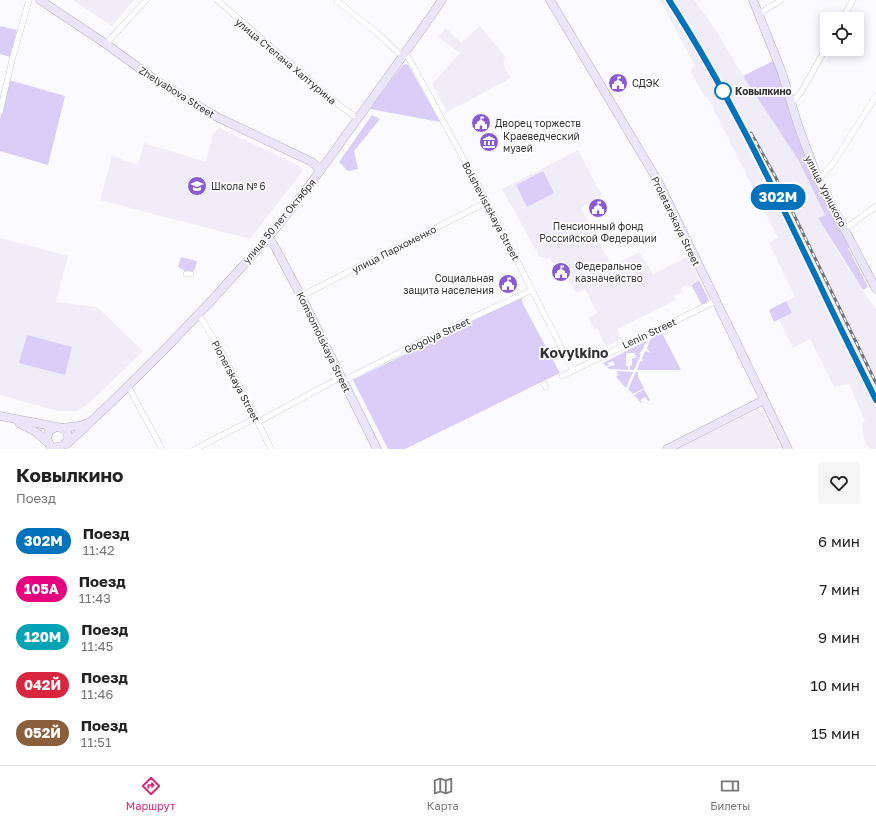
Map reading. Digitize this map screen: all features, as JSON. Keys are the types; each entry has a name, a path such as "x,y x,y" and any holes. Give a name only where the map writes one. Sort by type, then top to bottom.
{"street":[{"path":"0,112 29,0"},
{"name":"Zhelyabova Street","path":"40,0 106,44 157,81 205,110 312,162 321,170"},
{"path":"106,44 146,0"},
{"name":"улица Степана Халтурина","path":"217,0 330,98 358,119"},
{"name":"Bolshevistskaya Street","path":"336,0 404,55 487,202 573,370"},
{"name":"улица 50 лет Октября","path":"65,446 128,386 198,315 268,237 321,170 442,0"},
{"name":"Proletarskaya Street","path":"550,0 659,184 788,449"},
{"name":"улица Урицкого","path":"752,0 781,70 805,149 818,179 876,289"},
{"path":"759,14 781,0"},
{"path":"846,12 853,0"},
{"path":"791,103 802,91 821,56"},
{"path":"818,179 832,165 876,96"},
{"name":"улица Пархоменко","path":"301,296 487,202"},
{"path":"845,229 876,206"},
{"name":"Komsomolskaya Street","path":"268,237 275,247 301,296 377,449"},
{"name":"Gogolya Street","path":"195,449 532,290"},
{"name":"Lenin Street","path":"562,376 716,301"},
{"name":"Pionerskaya Street","path":"198,315 203,321 257,420 271,449"},
{"path":"128,386 162,449"},
{"path":"666,449 764,400"},
{"path":"3,417 59,427 65,430 68,435 65,446 56,449 49,445 36,432 3,417"},
{"name":"улица 50 лет Октября","path":"59,427 85,424 92,421"},
{"path":"49,445 48,433 51,429 59,427"}],"shaded area":[{"path":"73,0 134,0 112,26"},
{"path":"660,0 694,0 717,32 743,76 799,161 825,215 818,218 844,262 876,310 876,449 870,449 865,443 862,425 865,421 849,384 834,387 810,339 793,348 779,320 792,313 786,301 795,297 769,243 778,238 708,98 704,96 690,70 695,66"},
{"path":"0,26 17,30 10,57 0,54"},
{"path":"480,26 506,57 503,64 511,78 447,112 432,84 460,53 438,37 446,28 461,43"},
{"path":"777,59 790,101 851,247 848,248 868,287 863,290 818,218 825,215 799,161 743,76"},
{"path":"405,64 408,65 440,122 370,109"},
{"path":"9,80 65,96 48,165 0,151 0,119"},
{"path":"372,115 380,119 354,151 358,169 348,171 339,162"},
{"name":"Школа № 6","path":"219,128 302,168 302,172 250,239 100,200 112,156 138,165 144,143 206,162 213,134"},
{"path":"578,150 602,196 581,208 612,266 639,252 653,274 689,256 699,280 694,282 692,286 688,288 687,285 681,288 682,292 674,296 676,300 617,329 621,339 606,347 597,328 594,329 588,318 597,313 585,289 576,293 568,279 572,277 563,261 554,265 550,258 547,259 539,256 502,189"},
{"path":"543,171 554,193 527,207 516,185"},
{"path":"0,238 68,256 56,302 97,307 143,351 87,405 77,411 58,411 0,395"},
{"path":"181,257 197,261 195,269 190,274 178,267"},
{"path":"699,280 709,300 702,305 692,286"},
{"path":"521,297 523,304 560,373 405,449 388,449 353,380"},
{"path":"786,301 792,313 774,322 769,310"},
{"path":"662,333 681,370 637,370 640,361 642,362 645,351 651,353 647,349 650,339"},
{"path":"27,335 72,347 65,375 19,363"},
{"path":"646,341 642,351 639,354 641,354 634,370 630,370 630,366 632,365 632,358 636,358 635,353 626,353 626,366 628,366 628,370 609,369 607,367 615,365 613,361 608,363 609,365 606,366 603,363"},
{"path":"617,371 633,372 626,388 616,377 618,375"},
{"path":"636,372 638,372 638,377 644,388 633,394 628,389"},
{"path":"644,389 650,400 648,401 645,397 640,400 642,402 641,403 634,395"},
{"path":"756,410 761,410 764,413 781,449 676,449"}],"railway":[{"path":"669,0 691,34 731,104 876,400"},
{"path":"751,133 775,176 876,383"}],"train":[{"name":"302М","path":"669,0 725,95 769,179 876,400"}],"place":[{"name":"СДЭК","path":"618,83"},
{"name":"Ковылкино","path":"723,91"},
{"name":"Дворец торжеств","path":"481,123"},
{"name":"Краеведческий музей","path":"489,142"},
{"name":"Школа № 6","path":"197,186"},
{"name":"Пенсионный фонд Российской Федерации","path":"598,208"},
{"name":"Федеральное казначейство","path":"561,272"},
{"name":"Социальная защита населения","path":"508,284"}],"district":[{"name":"Kovylkino","path":"574,352"}]}
